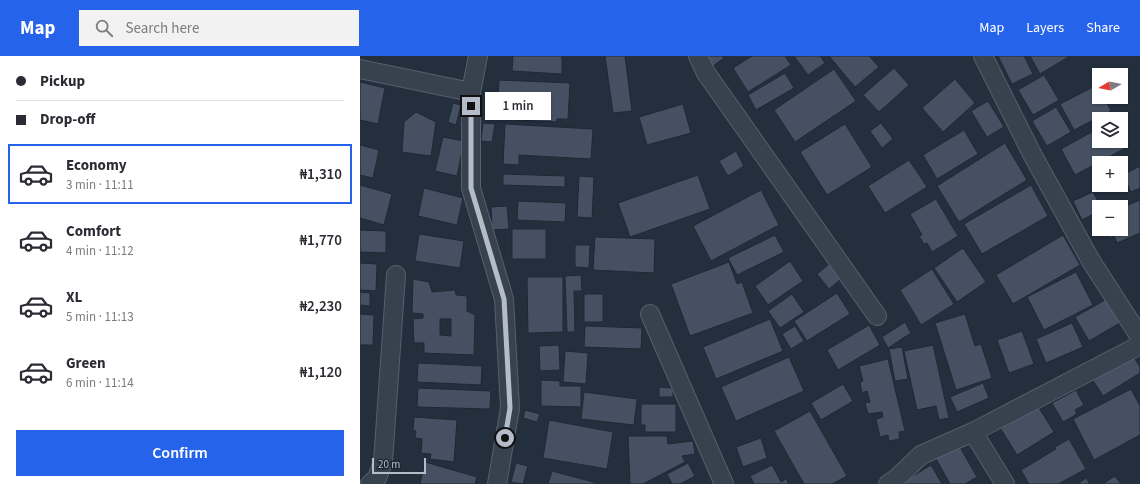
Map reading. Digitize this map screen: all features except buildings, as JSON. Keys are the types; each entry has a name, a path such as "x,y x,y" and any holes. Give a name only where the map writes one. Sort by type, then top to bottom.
{"street":[{"path":"478,56 472,92 471,188 504,299 510,408 498,484"},
{"path":"698,56 706,73 877,316"},
{"path":"983,56 1032,154 1091,261 1140,337"},
{"path":"360,69 472,92"},
{"path":"370,484 377,478 383,462 396,275"},
{"path":"650,314 724,484"},
{"path":"888,484 897,478 921,455 973,432 1140,345"},
{"path":"973,432 1006,484"}],"route":[{"path":"471,106 471,188 504,299 510,408 505,438"}]}
